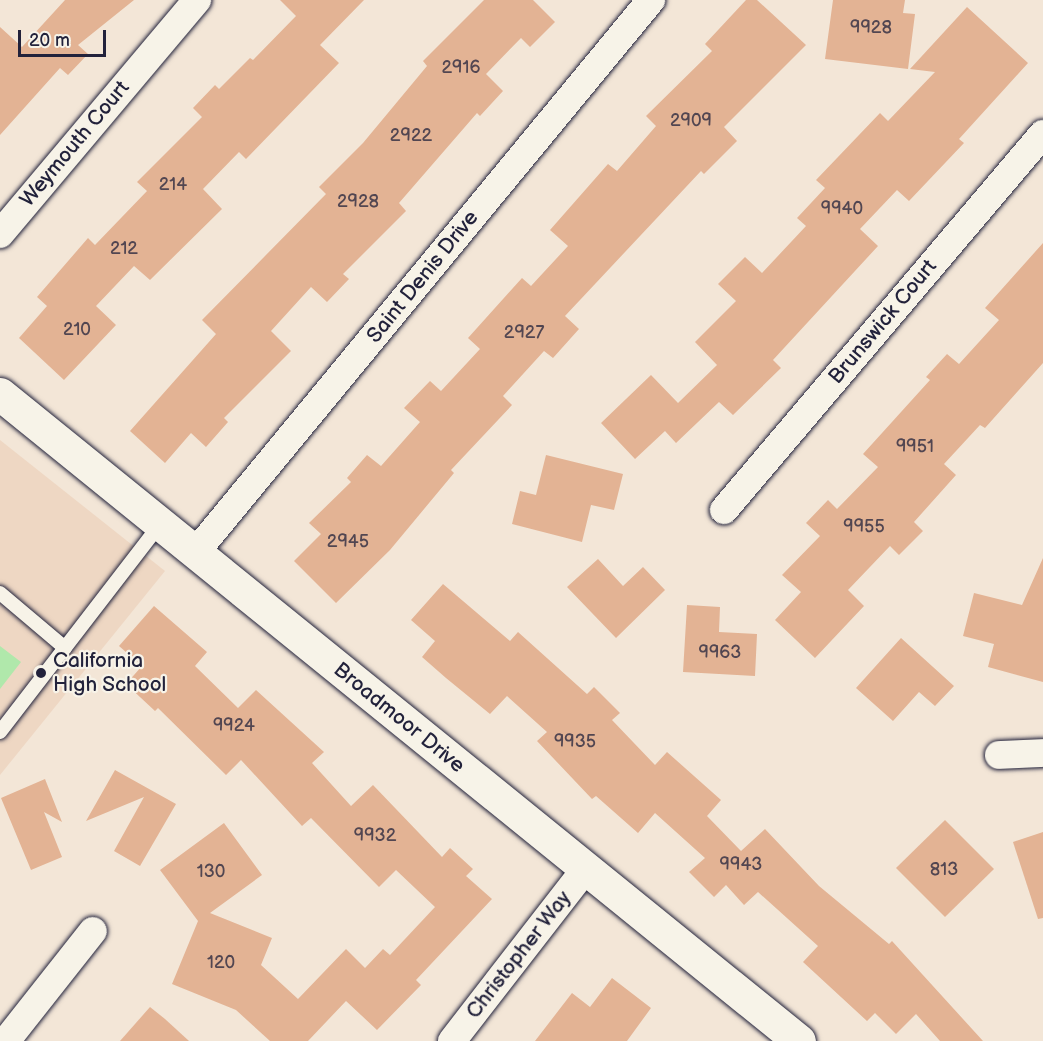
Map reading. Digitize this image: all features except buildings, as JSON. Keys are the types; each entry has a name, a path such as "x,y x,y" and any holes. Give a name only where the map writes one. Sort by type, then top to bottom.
{"street":[{"name":"Weymouth Court","path":"0,234 197,0"},
{"name":"Saint Denis Drive","path":"195,553 651,0"},
{"name":"Brunswick Court","path":"724,510 1043,134"},
{"name":"Broadmoor Drive","path":"0,394 799,1041"},
{"path":"999,755 1043,753"},
{"name":"Christopher Way","path":"452,1041 586,868"},
{"path":"6,1041 93,931"}],"lane":[{"path":"0,732 160,525"},
{"path":"0,594 65,648"}],"shaded area":[{"name":"California High School","path":"0,440 165,571 0,775"}],"green space":[{"path":"0,646 21,662 0,689"}],"place":[{"name":"California High School","path":"41,673"}]}
